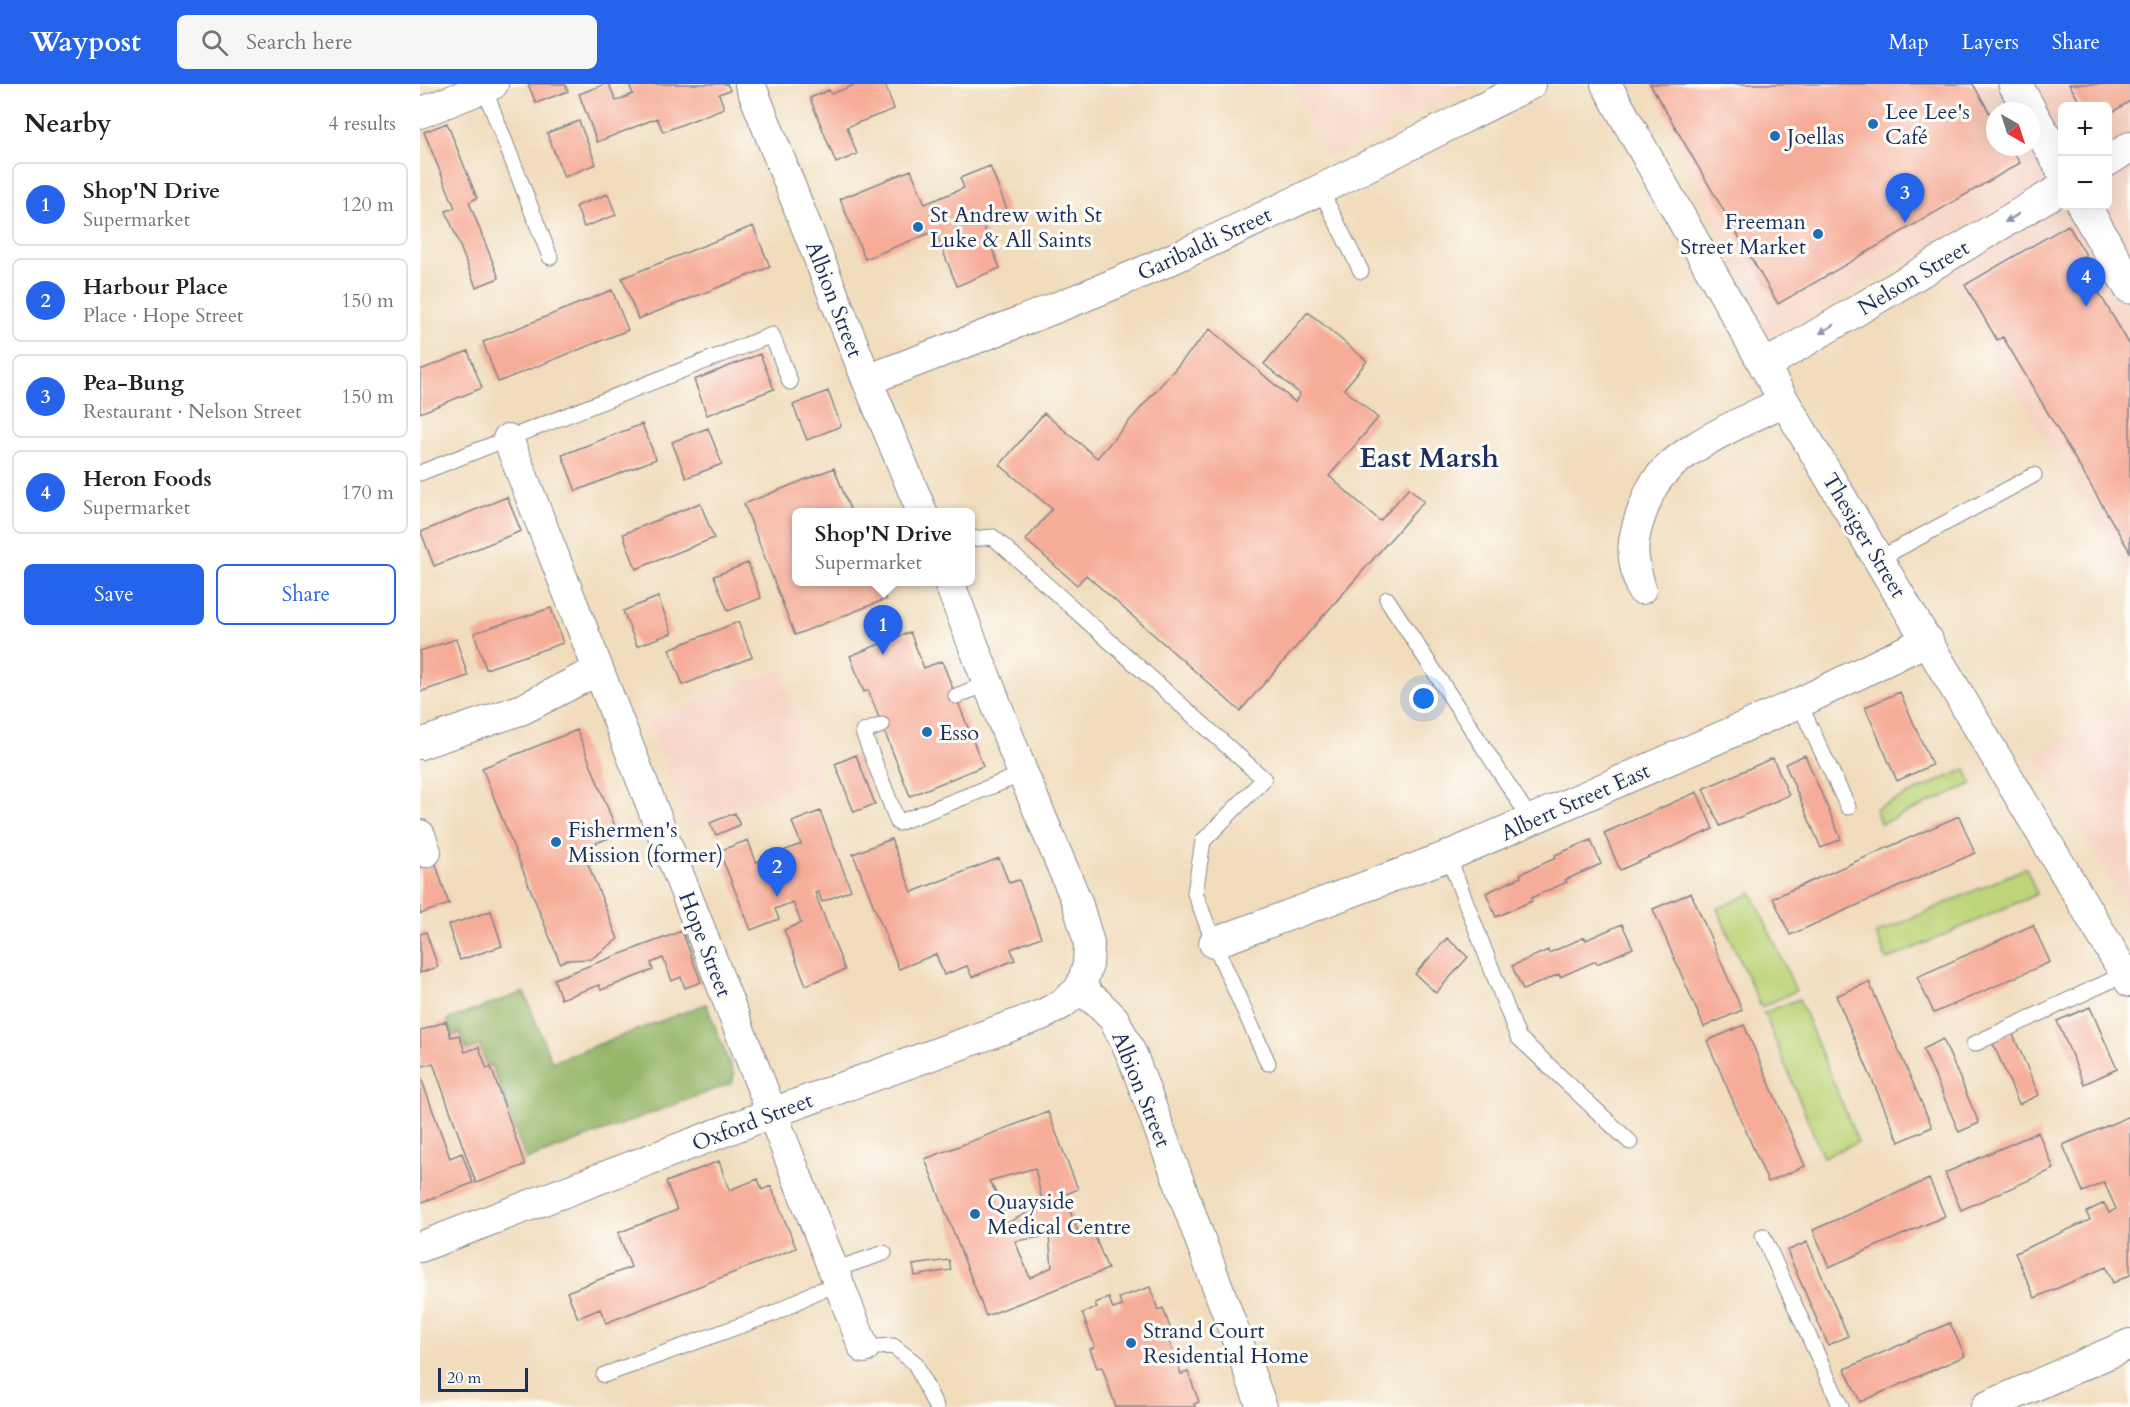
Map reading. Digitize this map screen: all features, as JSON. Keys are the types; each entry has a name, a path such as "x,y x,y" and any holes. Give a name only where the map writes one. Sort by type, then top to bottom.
{"main road":[{"path":"2015,84 2025,102"},
{"path":"2040,128 2058,161"},
{"path":"2086,210 2130,287"}],"street":[{"name":"Albion Street","path":"750,84 920,508"},
{"name":"Garibaldi Street","path":"867,380 1081,298 1164,262 1320,189 1531,84"},
{"name":"Thesiger Street","path":"1606,84 1784,401 2127,978"},
{"path":"420,113 489,86"},
{"path":"2112,158 2130,147"},
{"name":"Nelson Street","path":"1764,366 2058,190"},
{"path":"1641,589 1634,564 1634,534 1652,487 1669,467 1688,451 1784,401"},
{"name":"Hope Street","path":"508,439 864,1348"},
{"path":"950,586 1023,774 1077,902 1089,943 1088,965 1080,989"},
{"name":"Albert Street East","path":"1214,943 1448,856 1799,703 1928,640"},
{"path":"420,744 523,709 598,670"},
{"name":"Albion Street","path":"1080,989 1114,1019 1132,1055 1262,1407"},
{"name":"Oxford Street","path":"420,1247 772,1113 1044,1014 1062,1004 1080,989"},
{"path":"1986,1407 2130,1344"}],"lane":[{"path":"489,86 550,257"},
{"path":"1320,189 1360,272"},
{"path":"420,473 772,335 790,382"},
{"path":"1879,560 2034,475"},
{"path":"975,539 993,537 1264,779 1203,841 1196,893 1214,943 1268,1063"},
{"path":"1388,599 1531,820"},
{"path":"956,696 987,684"},
{"path":"1799,703 1848,807"},
{"path":"882,725 863,732 898,823 1023,774"},
{"path":"1448,856 1518,1037 1630,1142"},
{"path":"1974,1044 2127,978"},
{"path":"1763,1236 1841,1407"},
{"path":"604,1375 775,1313 815,1292 836,1277 884,1253"},
{"path":"864,1348 893,1346 915,1363 936,1407"}],"shaded area":[{"path":"1293,84 1475,84 1325,157"},
{"path":"1651,84 2130,84 2130,586 1932,247 1767,339"},
{"path":"779,669 821,777 690,829 648,721"},
{"path":"2130,698 2130,913 2037,755"}],"green space":[{"path":"1966,769 1972,784 1881,824 1875,809"},
{"path":"2026,868 2037,894 1887,960 1876,934"},
{"path":"1752,893 1796,991 1761,1007 1717,909"},
{"path":"524,992 552,1062 706,1004 734,1075 732,1083 526,1160 492,1065 487,1067 480,1045 466,1050 460,1033 453,1035 447,1020"},
{"path":"1799,999 1858,1142 1823,1157 1764,1013"}],"building":[{"path":"528,84 565,84 568,91 536,103"},
{"path":"609,84 616,101 633,94 629,84 727,84 730,90 719,94 724,108 663,132 657,118 597,142 579,94"},
{"path":"857,84 885,84 894,109 847,127 857,154 836,163 810,98 829,90 831,94"},
{"name":"Freeman Street Market","path":"1650,84 1973,84 1986,106 1986,156 2016,156 2020,163 1778,304"},
{"path":"2069,84 2130,84 2130,101 2112,112 2112,102 2080,102"},
{"path":"579,121 596,164 564,177 547,133"},
{"path":"447,123 477,198 469,202 499,278 476,287 446,211 455,208 424,132"},
{"name":"St Andrew with St Luke & All Saints","path":"990,166 1008,212 982,223 1000,268 957,286 935,231 865,259 840,199 911,170 925,204 964,188 960,178"},
{"path":"608,194 616,215 584,227 576,206"},
{"path":"2068,225 2086,255 2079,259 2130,345 2130,552 2003,337 1997,340 1965,285"},
{"path":"753,226 770,267 638,319 622,278"},
{"path":"612,290 628,330 498,382 483,342"},
{"path":"1308,312 1367,361 1344,389 1378,418 1329,476 1380,521 1409,488 1424,501 1240,711 1086,575 1077,585 1026,540 1052,509 1000,465 1044,413 1097,458 1210,329 1295,402 1300,394 1264,364"},
{"path":"468,351 482,388 420,413 420,370"},
{"path":"760,354 774,389 707,415 694,380"},
{"path":"828,391 841,426 807,440 793,405"},
{"path":"642,424 656,459 576,491 562,455"},
{"path":"708,428 722,464 686,478 672,442"},
{"path":"834,468 849,508 792,508 792,586 880,586 886,599 795,635 744,504"},
{"path":"507,497 521,531 434,566 421,532"},
{"path":"700,503 714,538 636,569 623,534"},
{"path":"748,563 761,598 728,611 714,576"},
{"path":"658,597 672,633 637,646 623,611"},
{"path":"551,608 563,643 486,669 474,633"},
{"path":"738,622 752,657 683,685 669,649"},
{"path":"910,632 924,668 942,661 983,766 910,796 868,690 864,692 850,656"},
{"path":"456,639 468,676 420,692 420,651"},
{"path":"1900,692 1932,765 1897,781 1865,707"},
{"name":"Fishermen's Mission (former)","path":"577,730 618,834 582,849 618,939 591,959 566,960 560,963 482,768"},
{"path":"856,755 875,804 854,812 835,764"},
{"path":"1805,755 1841,839 1821,848 1785,764"},
{"path":"1773,758 1789,795 1720,826 1703,789"},
{"path":"1697,792 1713,829 1620,870 1604,833"},
{"path":"820,811 851,890 822,902 818,892 815,893 845,970 806,985 784,930 801,923 793,902 775,909 779,919 751,930 719,851 748,840 756,862 801,844 792,822"},
{"path":"735,813 740,825 716,835 710,823"},
{"path":"1959,816 1975,853 1790,935 1773,898"},
{"path":"891,839 912,892 999,858 1009,883 1019,880 1041,937 1011,949 1015,960 972,977 967,966 944,975 936,954 899,969 853,854"},
{"path":"1591,840 1601,864 1531,898 1532,901 1496,917 1486,893 1556,858 1555,855"},
{"path":"435,862 449,904 420,914 420,867"},
{"path":"1691,893 1742,1010 1704,1027 1653,909"},
{"path":"491,911 502,946 460,960 448,925"},
{"path":"1622,924 1633,948 1560,977 1559,974 1523,990 1512,966 1585,937 1586,940"},
{"path":"2033,925 2050,962 1934,1013 1917,977"},
{"path":"682,931 701,982 685,988 681,977 672,981 663,958 651,963 653,970 601,990 599,985 561,999 554,979"},
{"path":"426,932 438,967 420,973 420,934"},
{"path":"1447,938 1468,957 1436,993 1415,974"},
{"path":"1869,982 1932,1127 1899,1142 1836,996"},
{"path":"2090,1007 2117,1069 2084,1084 2057,1021"},
{"path":"446,1021 451,1037 459,1035 465,1052 479,1047 487,1069 491,1067 525,1165 476,1183 433,1063 420,1067 420,1031"},
{"path":"1744,1025 1805,1166 1768,1182 1707,1041"},
{"path":"2012,1032 2039,1095 2019,1104 1992,1041"},
{"path":"1943,1039 1979,1123 1959,1132 1923,1049"},
{"path":"420,1075 450,1158 462,1153 473,1183 420,1203"},
{"name":"Quayside Medical Centre","path":"1048,1112 1078,1189 1064,1195 1078,1232 1091,1227 1108,1269 986,1316 925,1159","holes":["1035,1168 1043,1205 1007,1223 1002,1202 989,1181","1049,1236 1052,1267 1030,1278 1015,1241"]},
{"path":"2130,1116 2130,1275 2113,1283 2106,1267 2035,1298 2015,1253 2090,1220 2086,1212 2104,1203 2109,1213 2116,1209 2104,1182 2083,1192 2063,1145"},
{"path":"2038,1132 2054,1169 1961,1210 1945,1173"},
{"path":"719,1161 729,1190 758,1179 762,1190 771,1186 796,1248 606,1323 600,1309 578,1318 567,1292 631,1267 618,1233 677,1210 666,1182"},
{"path":"1929,1179 1945,1216 1829,1267 1813,1230"},
{"path":"1807,1242 1848,1336 1828,1345 1787,1251"},
{"path":"949,1260 951,1270 915,1276 913,1265"},
{"name":"Strand Court Residential Home","path":"1150,1287 1158,1310 1163,1308 1173,1336 1168,1338 1181,1374 1188,1372 1199,1402 1194,1404 1195,1407 1116,1407 1102,1367 1097,1368 1090,1349 1095,1347 1082,1313 1097,1308 1095,1303 1109,1298 1113,1309 1122,1306 1119,1298"},
{"path":"1950,1323 1965,1356 1860,1402 1845,1369"}],"place":[{"name":"Lee Lee's Café","path":"1873,124"},
{"name":"Joellas","path":"1775,136"},
{"name":"Pea-Bung","path":"1905,223"},
{"name":"St Andrew with St Luke & All Saints","path":"918,227"},
{"name":"Freeman Street Market","path":"1818,234"},
{"name":"Heron Foods","path":"2086,307"},
{"name":"Shop'N Drive","path":"883,655"},
{"name":"Esso","path":"927,732"},
{"name":"Fishermen's Mission (former)","path":"556,842"},
{"name":"Harbour Place","path":"777,897"},
{"name":"Quayside Medical Centre","path":"975,1214"},
{"name":"Strand Court Residential Home","path":"1131,1343"}],"district":[{"name":"East Marsh","path":"1429,457"}]}
